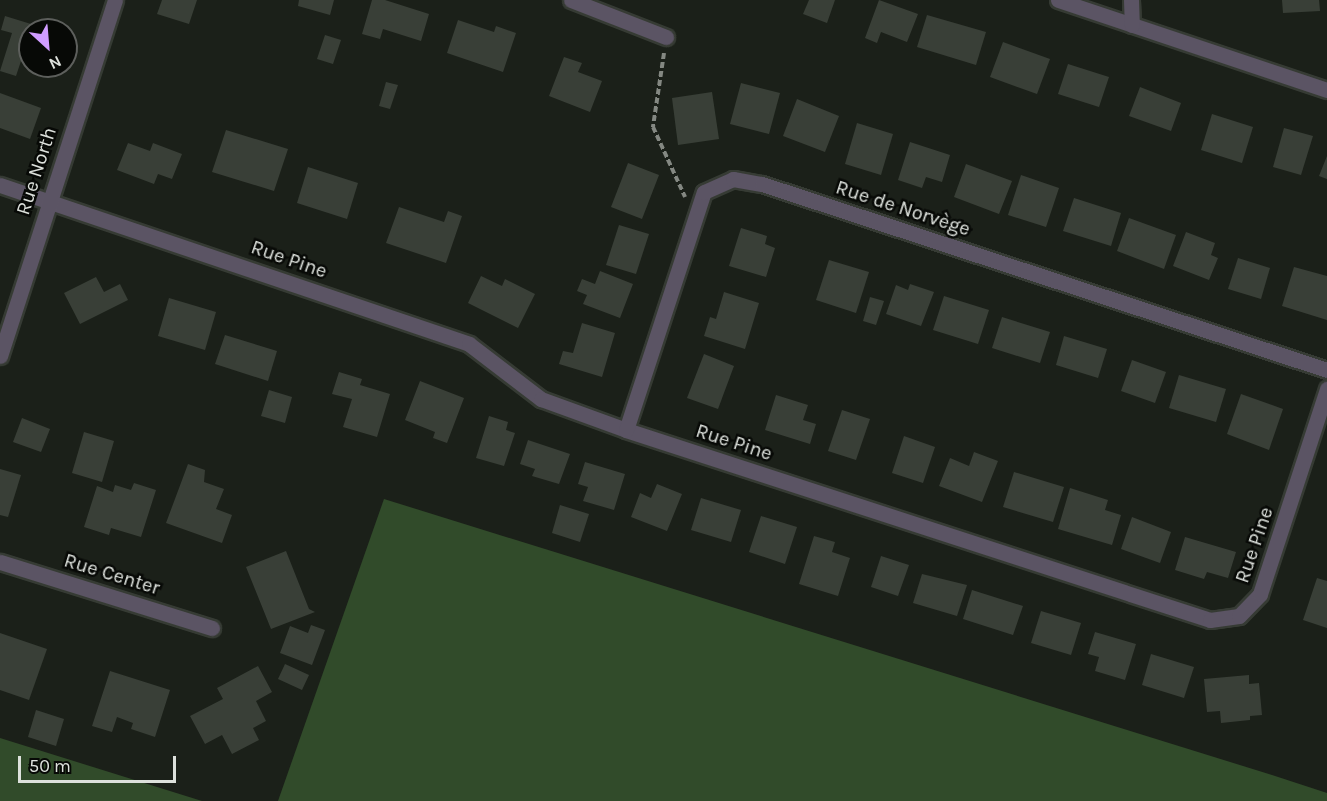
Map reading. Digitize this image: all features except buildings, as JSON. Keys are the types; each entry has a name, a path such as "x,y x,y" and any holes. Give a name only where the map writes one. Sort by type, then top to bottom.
{"street":[{"name":"Rue North","path":"0,356 48,201 115,0"},
{"path":"571,0 666,37"},
{"path":"1058,0 1327,90"},
{"path":"1131,0 1132,25"},
{"name":"Rue de Norvège","path":"626,430 694,216 704,192 733,179 762,184 1327,370"},
{"name":"Rue Pine","path":"0,185 469,344 541,399 626,430 1217,620 1239,616 1260,594 1327,389"},
{"name":"Rue Center","path":"0,562 212,628"}],"path":[{"path":"666,37 653,127 694,216"}],"green space":[{"path":"384,499 1272,775 1327,793 1327,801 278,801"},
{"path":"0,738 202,801 0,801"}]}
